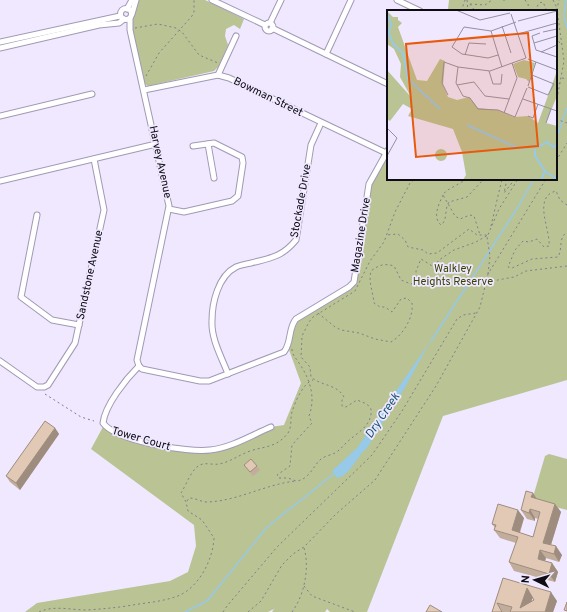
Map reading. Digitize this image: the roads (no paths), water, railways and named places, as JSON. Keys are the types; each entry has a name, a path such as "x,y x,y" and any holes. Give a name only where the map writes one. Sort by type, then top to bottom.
{"street":[{"path":"127,9 131,16 123,18 0,42 0,48 99,25 119,23 123,18 122,10 127,9 132,0"},
{"name":"Harvey Avenue","path":"130,30 131,16 136,0"},
{"path":"212,0 269,25 387,84"},
{"path":"269,25 281,0"},
{"path":"326,54 351,0"},
{"path":"396,0 418,10"},
{"name":"Harvey Avenue","path":"123,18 130,30 168,197 169,208 137,360 139,366"},
{"path":"144,90 218,75 236,36"},
{"name":"Bowman Street","path":"218,75 228,78 321,123 387,152"},
{"path":"0,116 92,94"},
{"name":"Stockade Drive","path":"228,374 215,337 212,322 218,289 225,276 236,267 277,256 287,250 296,240 311,145 321,123"},
{"path":"169,208 184,212 232,200 238,196 243,164 242,157 214,143 193,146"},
{"path":"0,181 156,144"},
{"path":"208,144 214,178"},
{"name":"Magazine Drive","path":"139,366 142,369 200,381 214,380 284,352 288,347 292,324 296,319 352,284 355,276 369,184 387,152"},
{"name":"Sandstone Avenue","path":"0,361 37,387 44,387 48,385 75,344 104,210 94,159"},
{"path":"37,215 21,297 52,320 79,325"},
{"name":"Tower Court","path":"139,366 131,374 104,414 103,423 107,429 150,444 178,449 211,450 222,448 271,427"}],"water":[{"path":"431,340 404,389 367,448 350,470 337,478 332,471 357,448"}],"waterway":[{"name":"Dry Creek","path":"566,0 564,16 567,28"},
{"name":"Dry Creek","path":"557,136 567,108"},
{"name":"Dry Creek","path":"431,341 518,207 533,180"},
{"name":"Dry Creek","path":"185,612 207,601 267,527 335,473"}],"park label":[{"name":"Walkley Heights Reserve","path":"453,275"}]}
